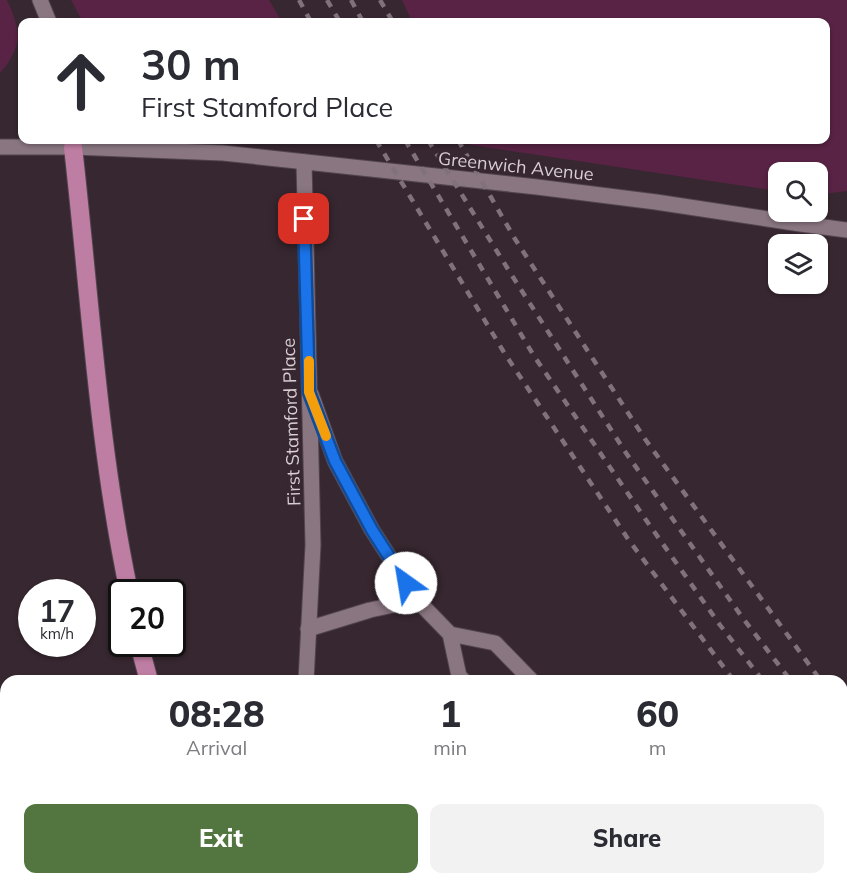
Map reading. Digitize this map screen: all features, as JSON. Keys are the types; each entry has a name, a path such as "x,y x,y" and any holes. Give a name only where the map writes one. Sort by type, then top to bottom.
{"highway":[{"path":"73,144 104,448 112,507 126,579"},
{"path":"143,657 148,675"}],"main road":[{"path":"40,0 47,18"},
{"name":"Greenwich Avenue","path":"0,147 55,144"},
{"name":"Greenwich Avenue","path":"88,144 222,153 537,187 847,230"},
{"name":"First Stamford Place","path":"303,162 314,544 306,675"},
{"path":"309,392 335,461 372,530 417,600 450,634 459,675"},
{"path":"308,629 370,610 417,600"},
{"path":"450,634 495,643 526,675"}],"shaded area":[{"path":"0,0 7,0 16,23 18,38 12,57 0,73"},
{"path":"71,0 269,0 280,18 81,18"},
{"path":"402,0 847,0 847,191 828,194 828,162 768,162 768,190 470,144 830,144 830,18 410,18"}],"railway":[{"path":"299,0 309,18"},
{"path":"327,0 338,18"},
{"path":"351,0 361,18"},
{"path":"380,0 391,18"},
{"path":"378,144 505,354 628,539 730,675"},
{"path":"407,144 534,356 646,520 758,675"},
{"path":"430,144 626,453 742,617 786,675"},
{"path":"460,144 515,239 645,439 817,675"}],"slow traffic":[{"path":"309,361 309,392 326,436"}],"route":[{"path":"304,219 309,392 335,461 372,530 406,583"}]}
